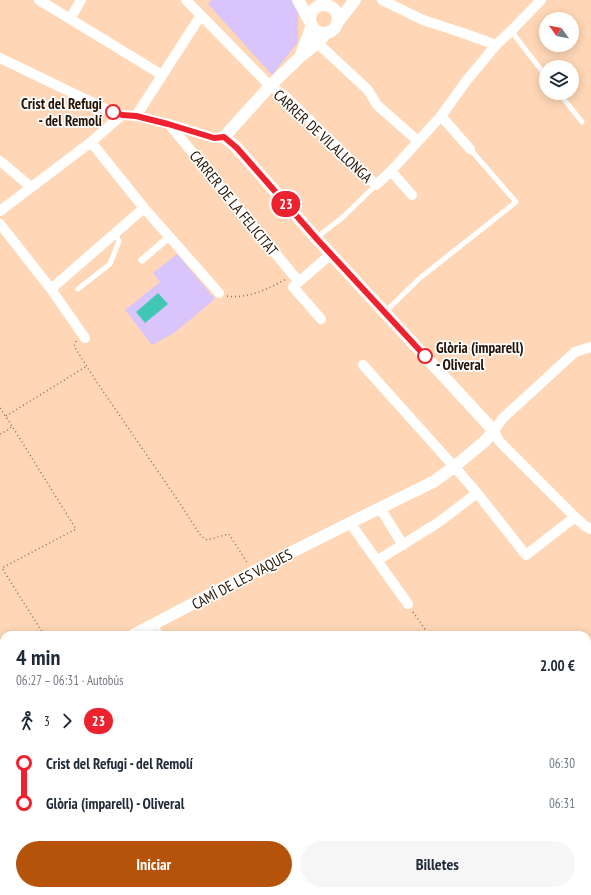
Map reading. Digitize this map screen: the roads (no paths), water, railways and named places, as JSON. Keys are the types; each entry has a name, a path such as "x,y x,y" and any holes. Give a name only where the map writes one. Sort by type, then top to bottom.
{"street":[{"path":"39,0 162,76"},
{"path":"70,19 81,0"},
{"name":"CARRER DE VILALLONGA","path":"186,0 270,86 285,96 376,185"},
{"path":"298,0 314,34 368,90 377,105 418,141"},
{"path":"314,34 310,17 315,8 323,4 341,0"},
{"path":"0,58 106,109 122,115 136,116 168,124 214,138 224,137 270,86 300,56 316,30 321,33 326,33 335,28 337,23 355,0"},
{"path":"382,0 423,20 463,32 496,45"},
{"path":"376,185 391,171 441,116 467,80 496,45 541,0"},
{"path":"323,4 334,9 337,13 337,23"},
{"path":"136,116 201,15"},
{"path":"0,211 91,142 122,115"},
{"path":"441,116 470,149"},
{"name":"CARRER DE LA FELICITAT","path":"168,124 295,281 321,320"},
{"path":"224,137 237,148 316,238 494,432 499,441 575,517 591,529"},
{"path":"91,142 144,208 219,293"},
{"path":"0,161 31,188"},
{"path":"391,171 412,195"},
{"path":"51,289 144,208"},
{"path":"0,224 51,289 85,338"},
{"path":"142,260 169,237"},
{"path":"295,281 331,254"},
{"path":"494,432 502,419 570,356 575,352 591,348"},
{"path":"363,365 477,493 526,555 575,517"},
{"name":"CAMÍ DE LES VAQUES","path":"158,630 253,572 433,482 454,467 494,432"},
{"path":"378,560 438,522 477,493"},
{"path":"380,508 403,545"},
{"path":"350,523 378,560 408,604"}],"lane":[{"path":"511,31 539,67"},
{"path":"565,100 582,122"},
{"path":"385,312 420,278 516,202 470,149"},
{"path":"316,238 343,217 376,185"},
{"path":"78,289 110,264 119,241 115,233"}],"water":[{"path":"158,293 168,304 145,323 136,312"}],"place":[{"name":"Crist del Refugi - del Remolí","path":"113,112"},
{"name":"Glòria (imparell) - Oliveral","path":"425,356"}]}
